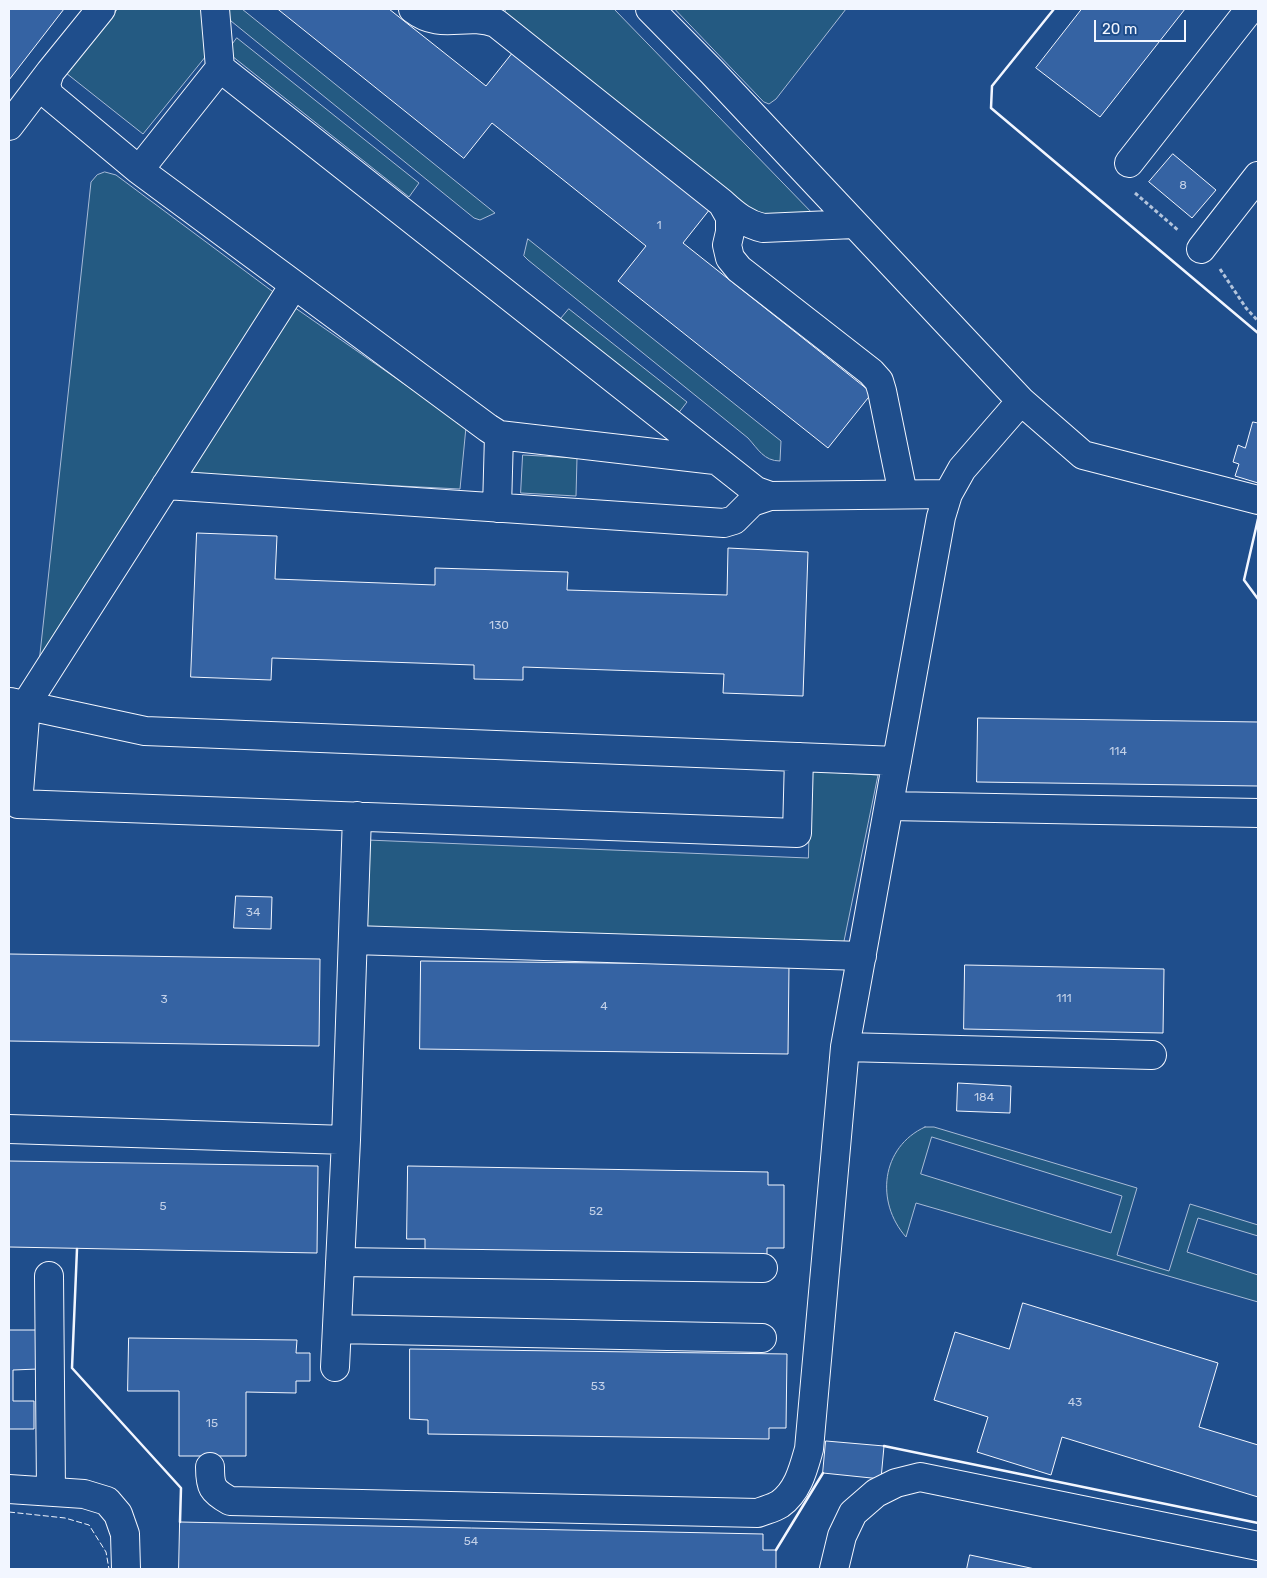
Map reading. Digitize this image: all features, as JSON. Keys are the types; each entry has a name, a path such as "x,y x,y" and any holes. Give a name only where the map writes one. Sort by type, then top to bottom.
{"lane":[{"path":"9,126 50,72 102,9"},
{"path":"139,170 220,68 215,9"},
{"path":"413,9 421,15 439,20 483,14 741,220 764,228 854,224"},
{"path":"650,9 712,72 1020,401 1083,455 1258,500"},
{"path":"1129,163 1250,9"},
{"path":"220,68 715,460 756,491 770,496"},
{"path":"50,72 46,84 49,95 139,170 499,435 715,460"},
{"path":"1201,249 1258,176"},
{"path":"722,203 730,217 728,245 730,258 739,269 871,372 879,381 903,494"},
{"path":"9,731 17,703 166,485 294,285"},
{"path":"210,1467 210,1483 216,1494 230,1501 758,1513 779,1505 795,1490 804,1470 809,1449 845,1047 941,517 948,494 962,469 1020,401"},
{"path":"497,508 499,435"},
{"path":"166,485 724,524 734,520 752,502 770,496 948,494"},
{"path":"17,703 145,731 897,761"},
{"path":"17,703 18,804 797,833 799,757"},
{"path":"889,806 1258,813"},
{"path":"335,1367 346,1140 356,816"},
{"path":"353,940 862,956"},
{"path":"845,1047 1152,1055"},
{"path":"9,1129 346,1140"},
{"path":"340,1262 763,1268"},
{"path":"49,1276 51,1491"},
{"path":"337,1329 762,1338"},
{"path":"834,1569 842,1536 853,1513 876,1493 896,1483 920,1477 1258,1546"},
{"path":"9,1489 84,1494 107,1501 118,1514 125,1534 126,1569"}],"shaded area":[{"path":"118,9 203,10 206,56 143,134 66,73"},
{"path":"228,9 242,9 495,213 480,220 474,218 231,21"},
{"path":"507,9 614,9 816,217 752,218 500,17"},
{"path":"675,9 846,9 776,99 769,104 764,102"},
{"path":"237,38 419,183 409,197 227,52"},
{"path":"105,172 116,175 276,294 39,663 91,182 97,175"},
{"path":"528,239 781,441 780,461 765,457 748,438 528,260 524,256"},
{"path":"291,305 466,427 460,489 200,476 191,472"},
{"path":"569,309 687,402 677,415 559,321"},
{"path":"523,455 577,458 576,496 521,493"},
{"path":"811,771 878,775 843,946 362,931 367,840 808,858"},
{"path":"925,1127 934,1127 1137,1188 1117,1255 1169,1271 1190,1204 1258,1225 1258,1236 1198,1218 1187,1252 1258,1275 1258,1302 916,1203 906,1237 896,1223 890,1208 887,1176 891,1161 910,1136","holes":["932,1137 1122,1196 1111,1233 921,1174"]}],"building":[{"path":"9,9 64,9 9,80"},
{"path":"278,9 389,9 486,86 513,52 710,209 683,243 872,393 828,448 618,281 646,246 492,123 464,158"},
{"path":"1082,9 1185,9 1100,117 1036,68"},
{"path":"1173,154 1216,190 1192,218 1149,182"},
{"path":"1253,422 1258,423 1258,483 1235,476 1239,464 1233,462 1238,445 1245,448"},
{"path":"197,533 277,536 275,579 435,585 435,568 568,572 567,590 727,595 728,548 808,552 803,696 723,693 724,674 523,667 523,680 474,679 474,665 272,658 271,680 191,677"},
{"path":"978,718 1258,722 1258,786 977,782"},
{"path":"236,896 272,897 271,929 234,928"},
{"path":"9,954 320,959 319,1046 9,1041"},
{"path":"421,961 789,965 788,1054 420,1049"},
{"path":"965,965 1164,969 1163,1033 964,1029"},
{"path":"958,1083 1011,1086 1010,1113 957,1111"},
{"path":"9,1161 318,1166 317,1253 9,1247"},
{"path":"408,1166 768,1172 768,1185 784,1185 784,1248 767,1248 767,1255 425,1250 425,1239 407,1239"},
{"path":"1023,1303 1218,1363 1199,1427 1258,1445 1258,1497 1062,1437 1051,1475 977,1452 988,1417 934,1400 955,1332 1009,1349"},
{"path":"9,1330 37,1330 38,1369 13,1370 13,1401 34,1401 34,1429 9,1429"},
{"path":"129,1338 297,1340 296,1353 310,1353 310,1381 296,1381 296,1393 246,1392 246,1456 179,1456 179,1391 128,1391"},
{"path":"410,1349 787,1354 786,1428 769,1428 769,1439 428,1434 428,1420 410,1419"},
{"path":"826,1441 884,1446 881,1479 823,1473"},
{"path":"180,1522 763,1534 763,1550 776,1550 776,1569 179,1569"},
{"path":"970,1555 1035,1569 967,1569"}],"fence":[{"path":"9,1512 65,1518 89,1525 106,1552 109,1569"}],"wall":[{"path":"1054,9 992,86 991,108 1258,333"},
{"path":"1258,519 1244,580 1258,599"},
{"path":"77,1249 72,1368 181,1488 180,1522"},
{"path":"884,1446 1258,1523"},
{"path":"776,1550 823,1473"}]}
